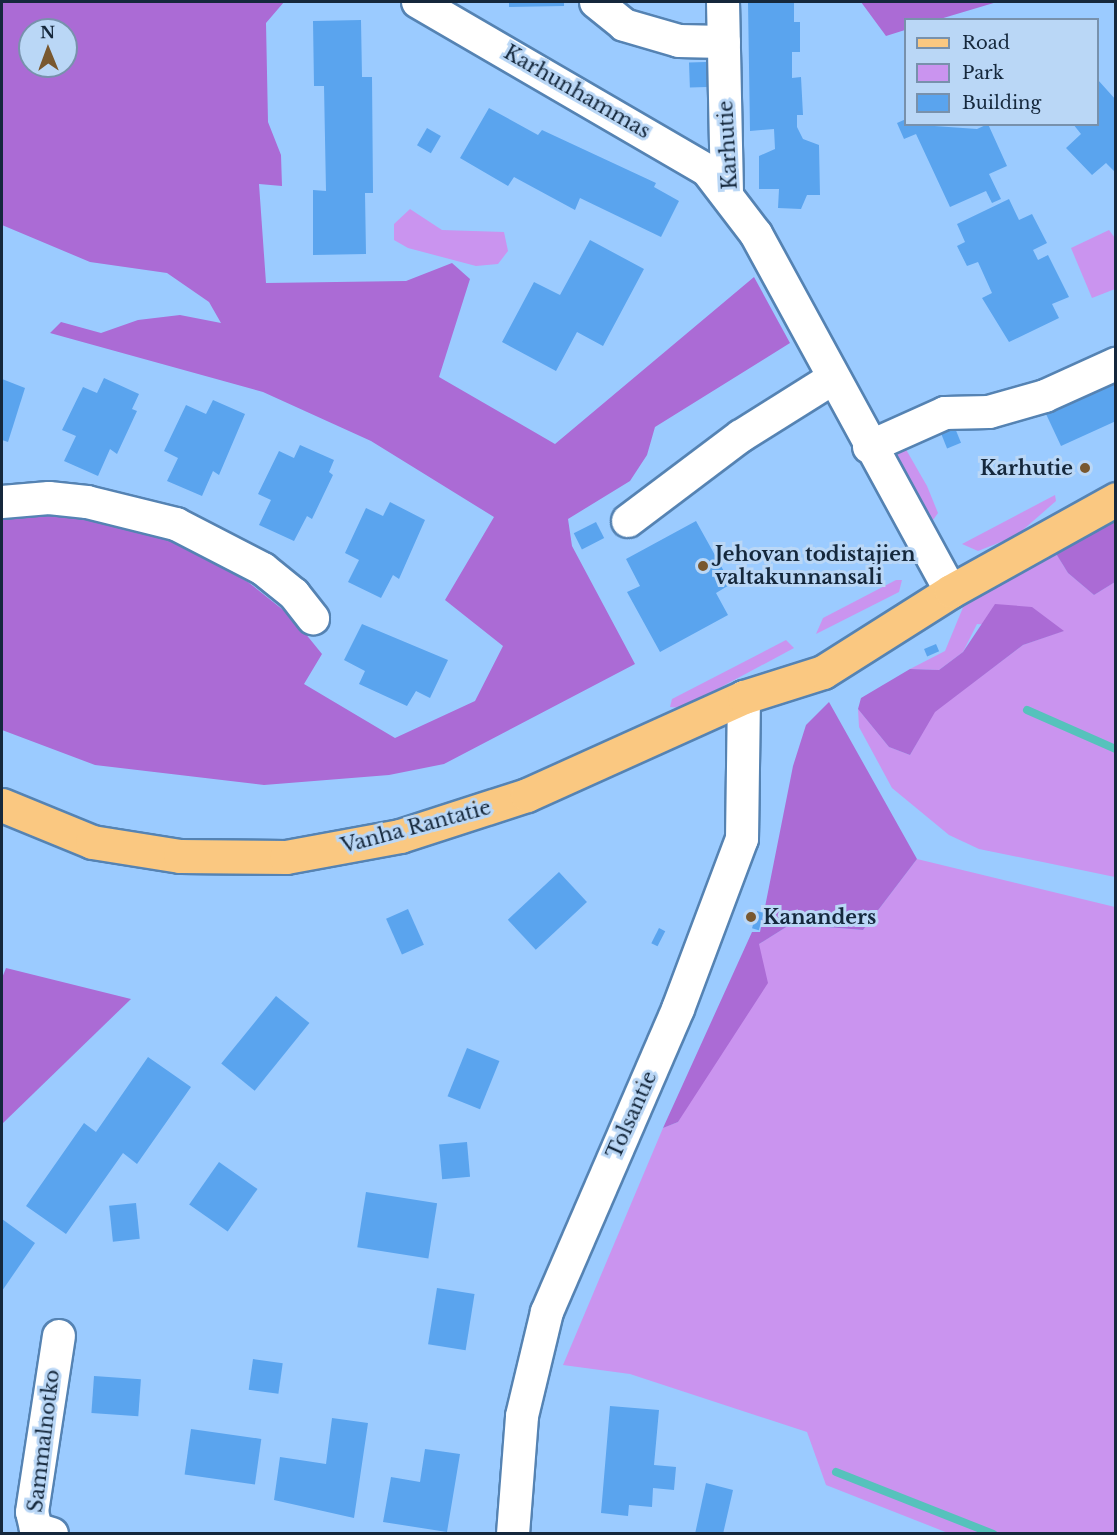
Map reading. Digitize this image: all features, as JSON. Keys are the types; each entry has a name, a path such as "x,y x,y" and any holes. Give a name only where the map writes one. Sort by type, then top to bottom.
{"main road":[{"name":"Vanha Rantatie","path":"2,805 92,842 139,850 233,859 324,852 428,828 527,795 744,697 812,651 951,591 1116,499"}],"street":[{"name":"Karhunhammas","path":"418,2 688,156 727,195"},
{"path":"596,2 624,25 679,41 724,42"},
{"name":"Karhutie","path":"723,2 727,195 756,234 869,447 951,591"},
{"path":"869,447 945,413 1000,409 1116,364"},
{"path":"628,521 741,436 832,379"},
{"path":"2,502 49,498 87,502 176,524 263,569 294,594 313,618"},
{"name":"Tolsantie","path":"513,1533 522,1416 547,1312 678,1009 742,839 744,697"},
{"name":"Sammalnotko","path":"35,1532 32,1512 59,1336"}],"green space":[{"path":"410,209 442,230 504,232 508,251 498,264 476,266 408,248 394,240 394,224"},
{"path":"1109,230 1115,238 1115,289 1092,298 1071,248"},
{"path":"904,446 927,486 938,513 933,520 894,456 893,448"},
{"path":"1055,495 1056,501 1016,536 978,551 962,544"},
{"path":"1055,552 1068,573 1094,595 1115,582 1115,877 979,849 949,835 892,788 859,727 858,709 889,747 910,755 934,712 1023,645 1063,631 977,624 963,652 939,670 910,669 945,651 964,605"},
{"path":"896,580 902,580 899,592 816,634 823,618"},
{"path":"786,640 794,648 682,708 670,707 672,699"},
{"path":"917,859 1115,907 1115,1533 948,1533 826,1485 807,1432 630,1374 563,1365 663,1128 678,1122 759,944 791,924 863,930"}],"shaded area":[{"path":"2,2 284,2 266,23 268,122 281,155 282,186 259,184 266,283 406,281 452,263 470,279 439,377 555,444 754,277 790,343 655,427 647,455 630,481 568,519 572,546 635,664 444,764 389,775 264,785 95,765 2,730 2,518 63,511 148,527 248,582 292,617 322,654 304,684 395,738 475,701 503,646 445,600 494,517 371,441 263,392 50,333 61,322 101,333 138,320 180,315 221,323 209,302 167,273 90,262 2,225"},
{"path":"861,2 997,2 943,18 904,18 904,30 886,36"},
{"path":"1115,517 1115,582 1094,595 1068,573 1055,552"},
{"path":"995,604 1032,607 1064,631 1023,645 935,712 910,755 889,747 858,709 861,698 910,669 939,670 963,652"},
{"path":"829,702 917,859 863,930 791,924 759,944 768,983 678,1122 663,1128 752,932 760,932 793,766 806,725"},
{"path":"6,968 131,999 2,1124 2,978"}],"building":[{"path":"509,2 564,2 564,6 509,7"},
{"path":"748,2 794,2 794,22 800,22 800,52 792,52 792,78 801,77 803,115 797,115 797,127 803,139 819,145 820,195 807,195 801,209 778,208 779,189 759,189 759,156 775,149 774,129 750,131"},
{"path":"361,20 362,77 372,77 373,193 365,193 366,254 313,255 313,190 326,191 324,86 314,86 313,21"},
{"path":"706,62 707,87 690,88 689,63"},
{"path":"1099,81 1116,100 1116,173 1106,163 1092,175 1066,148 1081,134 1075,126 1099,126"},
{"path":"489,108 538,135 542,130 656,183 654,187 679,201 661,237 580,198 575,210 514,177 508,186 460,158"},
{"path":"904,120 904,126 977,129 989,126 1007,166 989,174 1001,199 992,203 986,191 950,207 916,134 904,139 897,123"},
{"path":"427,128 441,136 431,153 417,145"},
{"path":"1009,199 1019,220 1032,214 1047,243 1033,250 1038,260 1048,255 1069,297 1052,304 1059,318 1009,342 982,298 992,293 978,262 967,266 957,246 965,242 957,224"},
{"path":"590,240 644,269 603,346 577,332 556,371 502,342 534,282 560,295"},
{"path":"104,378 139,394 132,409 137,411 117,454 110,449 98,476 64,461 76,436 62,430 83,387 97,393"},
{"path":"2,379 25,388 8,442 2,440"},
{"path":"1116,383 1116,421 1061,446 1046,414"},
{"path":"213,400 245,414 219,475 213,471 202,496 167,481 178,458 164,451 186,405 206,414"},
{"path":"955,428 961,443 947,448 941,434"},
{"path":"300,445 334,460 329,472 333,475 312,519 307,516 294,541 259,525 271,500 258,494 279,451 294,458"},
{"path":"390,502 425,520 399,579 393,575 381,598 348,582 359,560 345,553 366,508 383,516"},
{"path":"696,521 731,584 716,593 728,615 660,652 627,592 640,586 626,559"},
{"path":"596,522 604,538 582,549 574,533"},
{"path":"362,624 448,660 430,698 416,691 407,706 359,684 365,671 344,660"},
{"path":"936,644 939,651 927,656 924,649"},
{"path":"559,872 587,902 536,950 508,920"},
{"path":"408,909 424,945 402,954 386,919"},
{"path":"757,911 764,913 759,930 752,928"},
{"path":"659,928 665,931 658,946 651,943"},
{"path":"276,996 309,1023 255,1091 221,1064"},
{"path":"467,1048 499,1061 480,1109 448,1096"},
{"path":"148,1057 191,1087 137,1164 123,1153 66,1234 26,1206 84,1123 96,1132"},
{"path":"467,1142 470,1177 442,1179 439,1144"},
{"path":"219,1162 258,1189 228,1232 189,1205"},
{"path":"366,1192 437,1203 428,1259 357,1247"},
{"path":"136,1203 140,1239 113,1242 109,1206"},
{"path":"2,1219 35,1243 2,1291"},
{"path":"437,1288 475,1294 466,1350 428,1344"},
{"path":"253,1359 283,1363 278,1394 249,1390"},
{"path":"94,1376 141,1379 138,1416 91,1413"},
{"path":"610,1406 659,1410 654,1465 676,1467 674,1490 653,1488 652,1507 629,1505 628,1516 601,1513"},
{"path":"332,1418 368,1423 354,1518 274,1500 280,1457 326,1464"},
{"path":"191,1429 261,1439 255,1484 185,1475"},
{"path":"425,1449 460,1454 447,1532 383,1522 391,1477 420,1482"},
{"path":"706,1483 733,1490 723,1534 695,1534"}],"waterway":[{"path":"1027,710 1116,749"},
{"path":"836,1472 993,1534"}],"place":[{"name":"Karhutie","path":"1085,468"},
{"name":"Jehovan todistajien valtakunnansali","path":"703,566"},
{"name":"Kananders","path":"751,917"}]}
